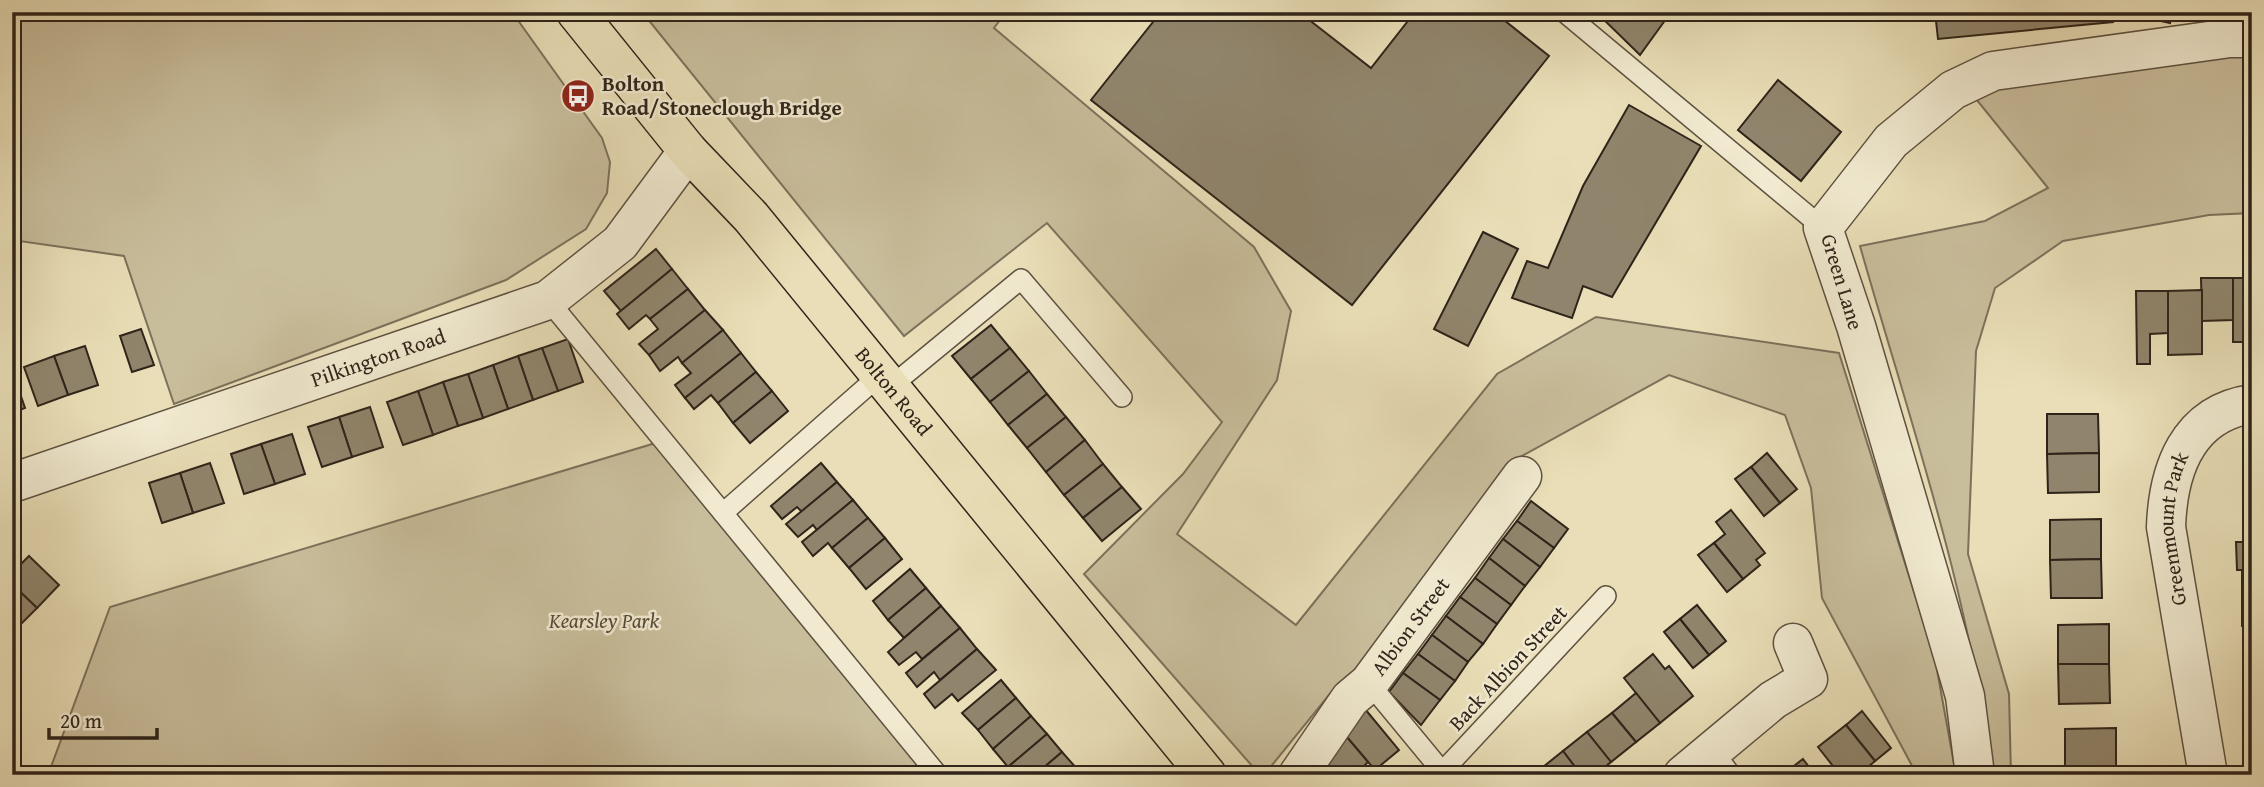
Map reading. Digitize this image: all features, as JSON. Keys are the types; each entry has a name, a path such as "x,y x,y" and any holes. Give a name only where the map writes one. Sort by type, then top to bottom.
{"main road":[{"name":"Bolton Road","path":"576,12 688,151 751,217 1208,775"}],"street":[{"name":"Green Lane","path":"1975,775 1965,696 1856,326 1823,228 1891,141 1953,90 1993,71 2230,38 2252,38"},
{"name":"Pilkington Road","path":"12,483 548,300 620,243 688,151"},
{"name":"Greenmount Park","path":"2208,775 2165,527 2167,494 2178,459 2193,435 2216,417 2252,404"},
{"name":"Albion Street","path":"1298,775 1350,699 1369,683 1522,476"},
{"path":"1683,775 1722,763 1773,700 1808,679 1793,643"}],"lane":[{"path":"1564,12 1823,228"},
{"path":"723,513 885,381 1021,279 1122,397"},
{"path":"548,300 938,775"},
{"name":"Back Albion Street","path":"1443,773 1606,596"},
{"path":"1369,683 1443,773"}],"green space":[{"path":"12,12 512,12 602,138 610,162 607,193 586,229 506,280 174,404 124,256 12,240"},
{"path":"642,12 1006,12 994,28 1254,247 1291,311 1277,380 1177,534 1296,625 1497,374 1596,317 1839,353 1935,659 1956,775 1917,775 1822,598 1811,488 1785,415 1669,375 1520,457 1359,669 1333,690 1264,775 1260,775 1084,574 1183,474 1222,422 1047,223 904,336"},
{"path":"2252,53 2252,213 2209,215 2063,241 1995,288 1976,351 1968,554 2009,694 2011,775 1991,775 1982,708 1954,574 1860,246 1985,221 2048,188 1972,94 2011,83"},
{"name":"Kearsley Park","path":"659,442 929,775 48,775 110,607"}],"building":[{"path":"1161,12 1299,12 1371,68 1415,12 1494,12 1549,56 1352,305 1091,100"},
{"path":"1596,12 1671,12 1640,55"},
{"path":"1935,12 2115,12 2113,22 1938,39"},
{"path":"2121,12 2173,12 2170,23"},
{"path":"1778,80 1841,132 1801,181 1738,130"},
{"path":"1629,105 1701,146 1612,297 1583,286 1572,318 1512,298 1527,261 1548,268 1583,186"},
{"path":"1483,232 1518,249 1468,346 1434,329"},
{"path":"656,249 672,269 621,311 604,291"},
{"path":"672,269 688,289 650,319 646,315 629,329 617,314"},
{"path":"2201,278 2233,278 2233,320 2202,321"},
{"path":"2233,278 2252,278 2252,342 2233,342"},
{"path":"688,289 705,310 649,355 639,344 658,329 650,319"},
{"path":"2202,290 2202,354 2168,355 2168,291"},
{"path":"2136,291 2168,291 2168,333 2150,334 2150,364 2137,364"},
{"path":"705,310 723,330 682,363 678,357 660,371 649,355"},
{"path":"991,325 1010,348 971,379 952,356"},
{"path":"141,329 154,365 132,372 120,336"},
{"path":"723,330 741,353 685,398 675,385 691,373 682,363"},
{"path":"568,339 583,382 558,391 542,348"},
{"path":"85,346 98,385 68,395 54,356"},
{"path":"542,348 558,391 533,400 518,356"},
{"path":"1010,348 1029,371 990,402 971,379"},
{"path":"741,353 756,372 718,403 711,395 694,409 685,398"},
{"path":"54,356 68,395 38,406 24,367"},
{"path":"518,356 533,400 508,409 493,365"},
{"path":"493,365 508,409 483,418 468,374"},
{"path":"12,370 25,408 12,413"},
{"path":"1029,371 1047,394 1008,425 990,402"},
{"path":"756,372 772,391 733,423 718,403"},
{"path":"468,374 483,418 458,426 443,382"},
{"path":"443,382 458,426 433,435 418,391"},
{"path":"418,391 433,435 403,445 387,402"},
{"path":"772,391 788,411 750,443 733,423"},
{"path":"1047,394 1066,417 1027,448 1008,425"},
{"path":"370,407 383,447 352,457 339,417"},
{"path":"2047,414 2098,414 2099,453 2047,454"},
{"path":"339,417 352,457 322,467 308,427"},
{"path":"1066,417 1085,440 1046,472 1027,448"},
{"path":"292,434 305,474 275,484 261,444"},
{"path":"1085,440 1103,464 1064,495 1046,472"},
{"path":"261,444 275,484 244,494 231,454"},
{"path":"1767,453 1797,489 1780,503 1751,467"},
{"path":"2099,453 2099,492 2048,493 2047,454"},
{"path":"210,463 224,503 193,513 180,473"},
{"path":"821,463 837,482 802,512 797,507 782,519 771,506"},
{"path":"1103,464 1122,487 1083,518 1064,495"},
{"path":"1751,467 1780,503 1764,516 1735,479"},
{"path":"180,473 193,513 162,523 149,483"},
{"path":"837,482 853,500 817,530 813,525 798,537 786,524"},
{"path":"1122,487 1141,509 1102,541 1083,518"},
{"path":"853,500 868,518 832,548 828,543 813,556 802,542"},
{"path":"1531,501 1568,529 1554,548 1517,521"},
{"path":"1731,510 1765,553 1756,560 1760,565 1743,579 1714,543 1725,534 1716,522"},
{"path":"868,518 885,538 849,568 832,548"},
{"path":"2101,519 2101,559 2050,560 2050,520"},
{"path":"1517,521 1554,548 1540,567 1503,539"},
{"path":"885,538 902,559 866,589 849,568"},
{"path":"1503,539 1540,567 1525,586 1489,558"},
{"path":"2236,542 2252,542 2252,626 2242,626 2242,570 2237,570"},
{"path":"1714,543 1743,579 1727,592 1698,555"},
{"path":"29,556 59,585 37,608 12,584 12,573"},
{"path":"1489,558 1525,586 1511,605 1475,578"},
{"path":"2101,559 2102,598 2051,598 2050,560"},
{"path":"910,569 926,588 888,620 873,601"},
{"path":"1475,578 1511,605 1497,624 1460,597"},
{"path":"12,584 37,608 14,631 12,629"},
{"path":"926,588 941,606 904,638 888,620"},
{"path":"1460,597 1497,624 1483,644 1446,616"},
{"path":"1697,605 1726,641 1709,655 1680,619"},
{"path":"941,606 960,628 922,659 916,652 899,665 888,652"},
{"path":"1446,616 1483,644 1468,662 1432,635"},
{"path":"1680,619 1709,655 1693,668 1664,632"},
{"path":"2109,624 2109,664 2058,664 2058,625"},
{"path":"960,628 977,649 940,680 934,672 917,687 906,673"},
{"path":"1432,635 1468,662 1455,681 1418,654"},
{"path":"977,649 996,670 958,701 952,694 935,708 924,694"},
{"path":"1418,654 1455,681 1440,700 1403,673"},
{"path":"1653,654 1665,669 1669,666 1693,696 1660,723 1624,678"},
{"path":"2058,664 2109,664 2110,703 2059,704"},
{"path":"1403,673 1440,700 1421,725 1389,692"},
{"path":"1001,680 1016,698 978,730 962,713"},
{"path":"1636,693 1660,723 1636,742 1612,713"},
{"path":"1016,698 1031,716 993,749 978,730"},
{"path":"1365,709 1399,750 1375,770 1346,736"},
{"path":"1862,711 1891,748 1875,761 1846,725"},
{"path":"1612,713 1636,742 1611,762 1587,732"},
{"path":"1031,716 1047,734 1008,767 993,749"},
{"path":"1846,725 1875,761 1859,775 1840,775 1818,747"},
{"path":"2116,728 2116,768 2065,768 2065,729"},
{"path":"1587,732 1611,762 1595,775 1581,775 1563,751"},
{"path":"1047,734 1062,752 1035,775 1015,775 1008,767"},
{"path":"1346,736 1368,762 1365,765 1374,775 1320,775"},
{"path":"1563,751 1581,775 1541,775 1538,771"},
{"path":"1062,752 1078,770 1072,775 1035,775"},
{"path":"1803,759 1815,775 1788,775 1786,772"},
{"path":"2065,768 2116,768 2116,775 2065,775"}],"place":[{"name":"Bolton Road/Stoneclough Bridge","path":"578,96"}]}
